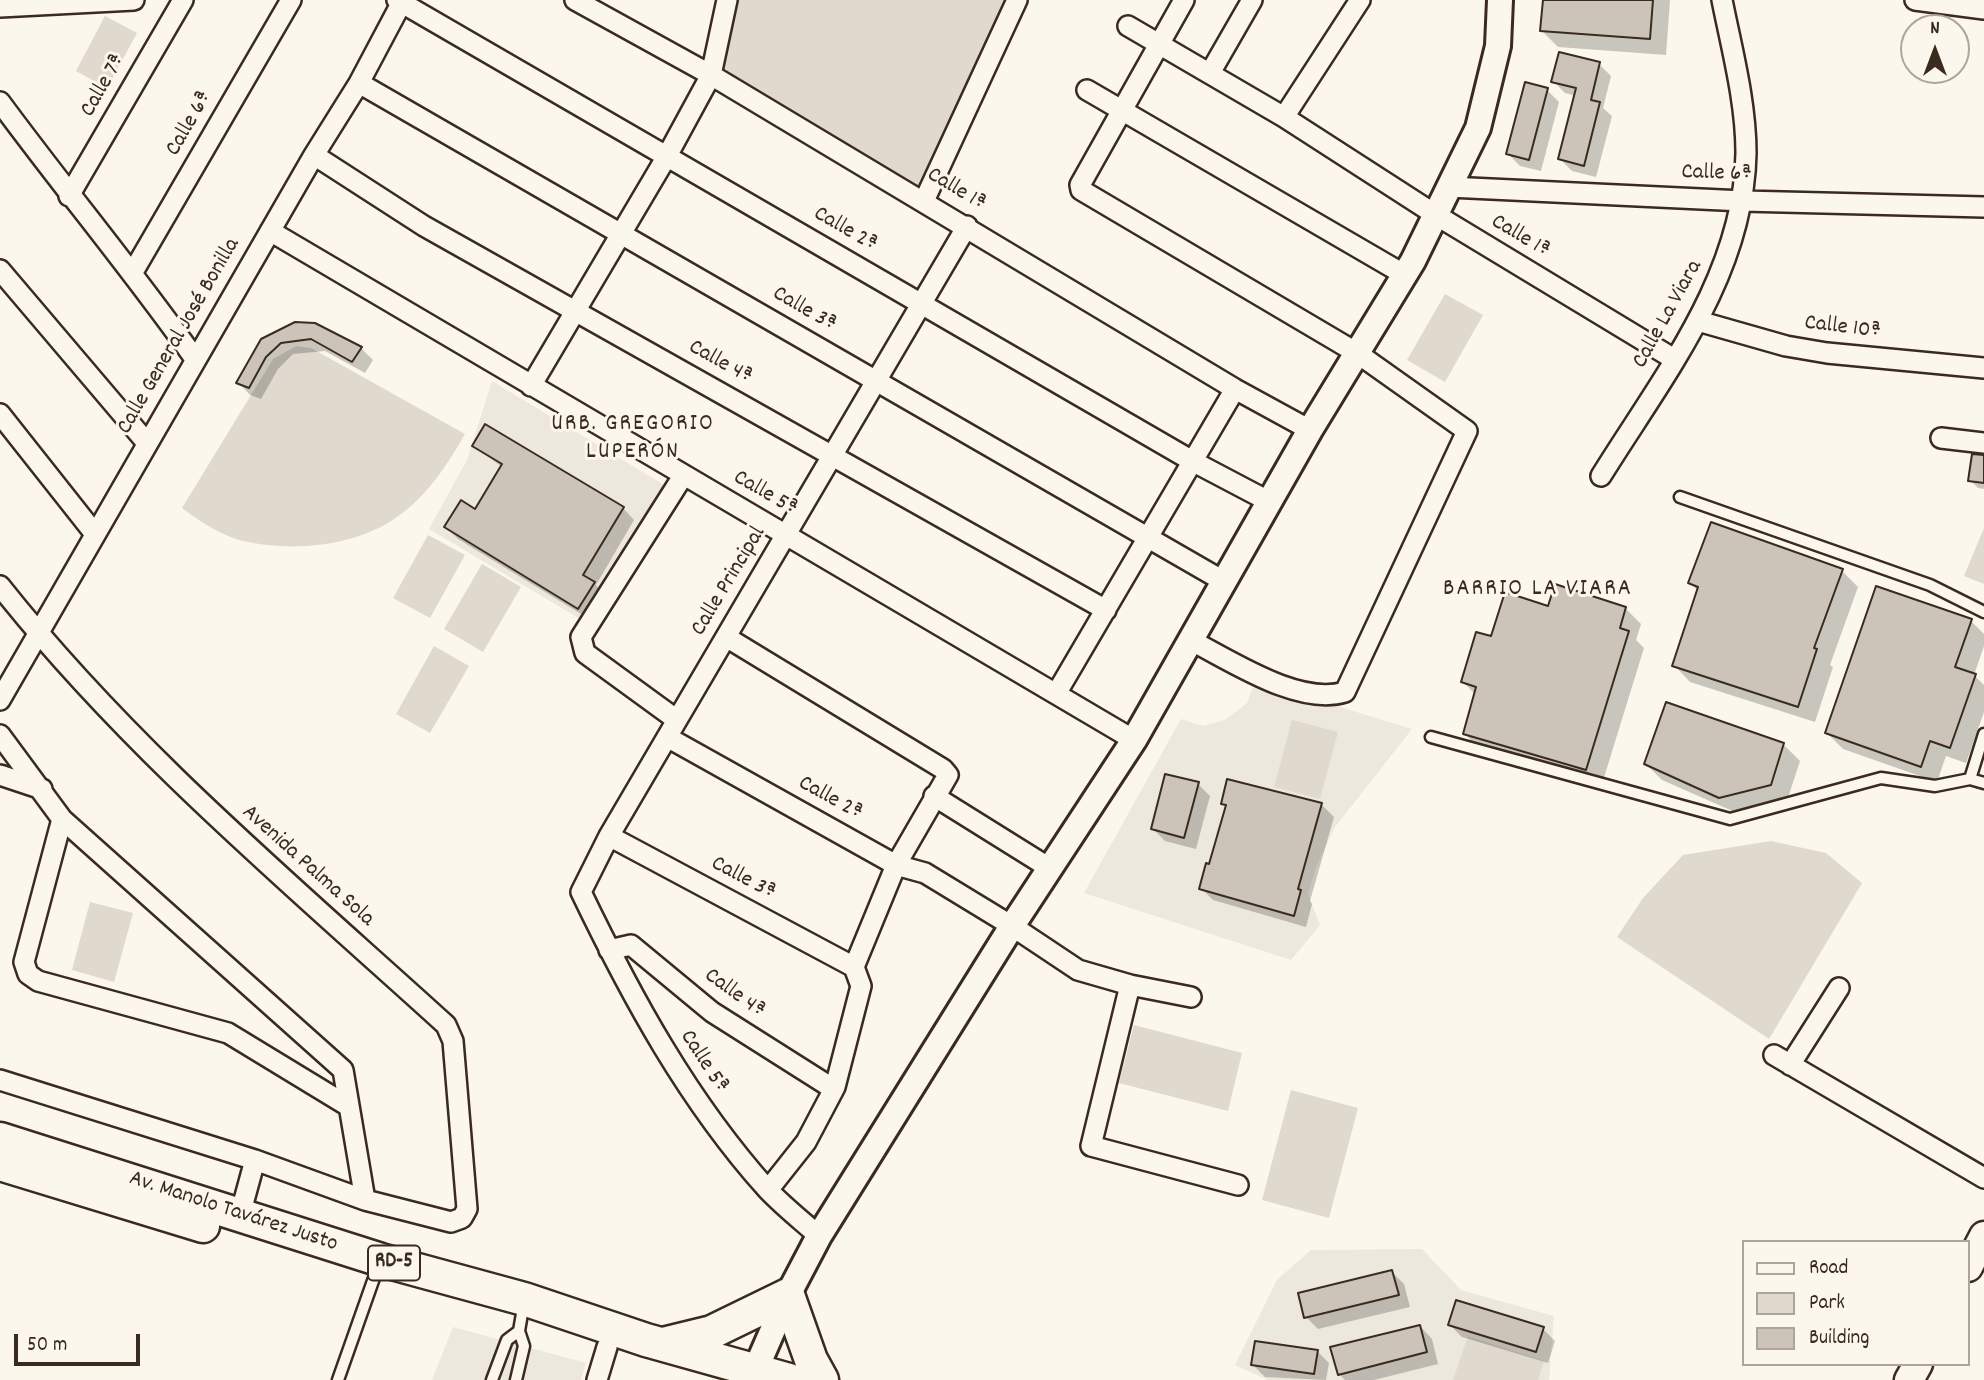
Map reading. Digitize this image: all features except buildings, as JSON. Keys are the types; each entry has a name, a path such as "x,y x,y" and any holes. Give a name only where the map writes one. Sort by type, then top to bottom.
{"main road":[{"name":"Av. Manolo Tavárez Justo","path":"0,1139 381,1259 521,1316 607,1347 725,1380"},
{"name":"Av. Manolo Tavárez Justo","path":"0,1164 374,1278 521,1316 666,1343 754,1375 789,1380"},
{"path":"1970,1262 1984,1236"},
{"path":"666,1343 712,1332 788,1295 811,1360 822,1380"}],"street":[{"path":"0,7 134,0"},
{"name":"Calle 7ª","path":"69,196 183,0"},
{"name":"Calle 6ª","path":"133,272 291,0"},
{"name":"Calle 1ª","path":"575,0 711,75 1235,389 1310,430"},
{"path":"531,386 667,156 711,75 727,0"},
{"path":"924,201 1017,0"},
{"path":"1184,0 1080,185 1080,190 1357,353 1467,431 1345,692 1330,696 1304,692 1257,675 1192,641"},
{"path":"1210,73 1252,0"},
{"path":"1284,117 1360,0"},
{"path":"754,1375 788,1295 819,1236 1012,926 1134,740 1310,430 1405,275 1478,128 1498,46 1500,0"},
{"name":"Calle La Viara","path":"1601,476 1698,321 1723,272 1742,201 1746,152 1741,94 1722,0"},
{"path":"1915,0 1984,9"},
{"name":"Calle General José Bonilla","path":"0,700 195,359 359,83 401,1"},
{"name":"Calle 2ª","path":"401,1 922,304 1270,502"},
{"name":"Calle 1ª","path":"1128,26 1284,117 1436,215 1674,359"},
{"name":"Calle 3ª","path":"359,83 1225,582"},
{"path":"1087,90 1405,275"},
{"path":"0,102 69,196 133,272 195,359"},
{"name":"Calle 4ª","path":"314,155 424,226 1106,610"},
{"name":"Calle 6ª","path":"1449,187 1742,201 1984,207"},
{"name":"Calle Principal","path":"581,892 609,836 967,226"},
{"name":"Calle 5ª","path":"270,231 1134,740"},
{"path":"0,270 147,443"},
{"name":"Calle 10ª","path":"1698,321 1786,346 1827,353 1984,368"},
{"path":"1056,694 1235,389"},
{"path":"0,414 95,534"},
{"path":"1941,438 1984,443"},
{"name":"Calle 2ª","path":"683,476 581,637 585,653 672,728 896,865 925,873 1078,970 1130,985 1191,997"},
{"name":"Avenida Palma Sola","path":"0,586 38,634 186,789 446,1026 453,1041 467,1209 462,1218 450,1222 365,1200"},
{"path":"726,636 943,769 948,775 896,865 854,967 861,986 835,1087 832,1088 806,1142 768,1190"},
{"path":"0,735 62,819 343,1070 365,1200"},
{"path":"0,775 42,789"},
{"path":"934,796 1051,869"},
{"path":"62,819 24,962 27,974 38,981 228,1033 348,1106"},
{"name":"Calle 3ª","path":"609,836 854,967"},
{"name":"Calle 5ª","path":"581,892 633,999 700,1104 768,1190 819,1236"},
{"name":"Calle 4ª","path":"609,950 631,945 712,1012 832,1088"},
{"path":"1130,985 1091,1146 1238,1185"},
{"path":"1839,988 1782,1060 1984,1178"},
{"path":"0,1080 255,1160 365,1200"},
{"path":"240,1215 255,1160"},
{"path":"597,1380 607,1347"}],"lane":[{"path":"1680,497 1930,585 1984,612"},
{"path":"1970,779 1984,734"},
{"path":"1431,737 1730,819 1881,778 1935,786 1970,779 1984,783"},
{"path":"338,1380 374,1278"},
{"path":"492,1380 507,1340 521,1316"},
{"path":"516,1380 524,1346 521,1316"}],"shaded area":[{"path":"492,381 664,485 580,619 429,529 467,460"},
{"path":"1255,681 1412,729 1335,827 1317,865 1308,894 1320,925 1291,960 1084,893 1181,719 1203,726 1225,720 1247,703"},
{"path":"1422,1249 1461,1290 1554,1316 1549,1380 1268,1380 1235,1365 1277,1280 1311,1250"},
{"path":"453,1327 586,1363 581,1380 432,1380"}],"green space":[{"path":"727,0 1017,0 924,201 711,75"},
{"path":"105,16 137,33 107,88 76,71"},
{"path":"1445,294 1483,315 1445,382 1407,360"},
{"path":"296,346 311,348 465,434 426,492 405,511 378,528 360,536 321,545 281,546 243,541 219,532 182,508 273,359"},
{"path":"1984,528 1984,584 1964,576"},
{"path":"428,535 465,555 430,618 393,598"},
{"path":"482,564 521,587 483,652 444,629"},
{"path":"434,646 469,666 430,733 396,714"},
{"path":"1292,720 1338,732 1320,799 1274,787"},
{"path":"1771,841 1826,853 1862,883 1769,1039 1617,937 1643,898 1683,855"},
{"path":"90,902 133,913 114,982 72,970"},
{"path":"1134,1025 1242,1053 1228,1111 1119,1083"},
{"path":"1291,1090 1358,1108 1329,1218 1262,1200"},
{"path":"1468,1336 1544,1361 1538,1380 1453,1380"}],"district":[{"name":"URB. GREGORIO LUPERÓN","path":"633,440"},
{"name":"BARRIO LA VIARA","path":"1538,591"}]}
